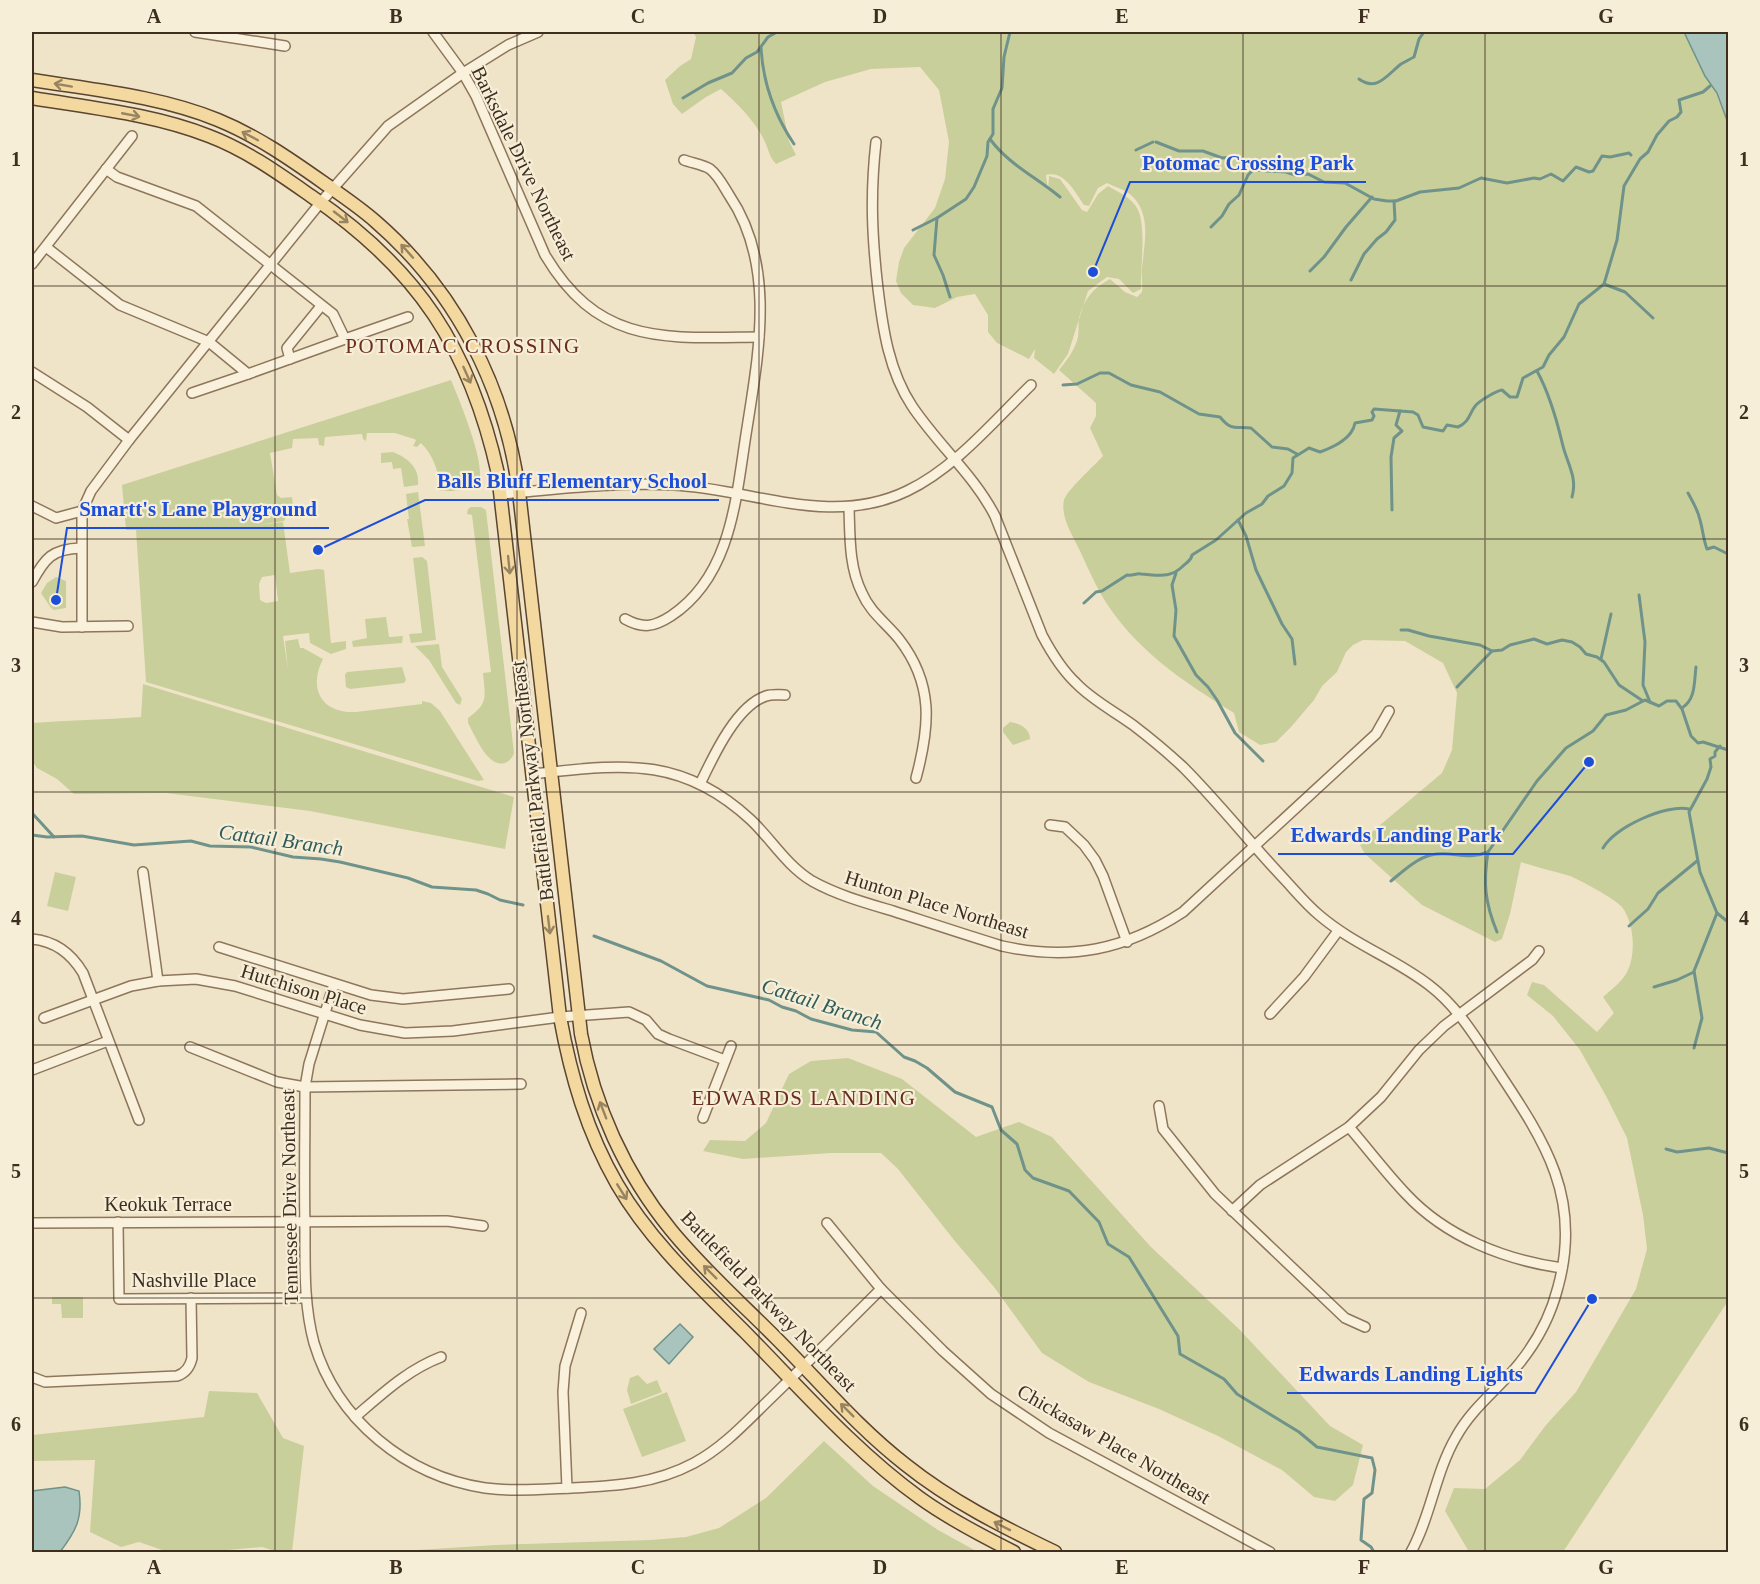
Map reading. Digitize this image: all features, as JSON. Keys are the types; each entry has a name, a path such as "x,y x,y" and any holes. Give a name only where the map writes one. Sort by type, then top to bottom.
{"main road":[{"name":"Battlefield Parkway Northeast","path":"32,80 157,102 208,116 236,128 269,146 332,188 374,220 400,244 444,296 482,361 496,394 511,446 519,492 584,1049 596,1091 622,1154 643,1193 692,1254 884,1447 928,1482 968,1508 1054,1552"},
{"name":"Battlefield Parkway Northeast","path":"32,98 158,120 209,136 266,165 345,220 389,260 417,292 441,325 467,372 478,400 490,440 501,494 560,1017 572,1076 581,1106 602,1156 631,1205 659,1244 870,1458 896,1480 951,1518 1014,1552"}],"street":[{"path":"195,32 285,46"},
{"name":"Barksdale Drive Northeast","path":"433,32 463,74 487,119 545,255 578,298 608,320 646,334 684,338 759,337"},
{"path":"82,627 82,511 91,491 129,440 332,188 388,126 508,45 538,32"},
{"path":"32,264 132,136"},
{"path":"876,142 871,218 886,342 892,363 911,405 976,484 993,512 1042,635 1063,669 1092,698 1133,726 1180,765 1316,913 1338,931 1414,974 1460,1015 1537,1130 1547,1150 1558,1180 1564,1213 1565,1240 1562,1268 1551,1308 1531,1348 1518,1365 1483,1400 1457,1435 1443,1463 1425,1521 1411,1552"},
{"path":"626,619 638,626 654,625 680,610 692,599 714,570 722,553 736,492 754,382 759,337 759,278 754,247 744,219 710,169 684,160"},
{"path":"106,169 117,177 196,206 333,314 345,339"},
{"path":"46,247 120,305 209,342 248,374"},
{"path":"290,359 287,348 321,306"},
{"path":"192,393 408,316"},
{"path":"32,372 87,407 129,440"},
{"path":"501,494 579,486 640,483 708,488 812,507 849,508 882,501 923,483 954,459 1031,385"},
{"path":"32,506 56,518 82,511"},
{"path":"849,508 852,565 856,580 870,608 908,651 924,689 927,726 925,747 916,777"},
{"path":"32,582 44,561 51,555 67,548 81,548"},
{"path":"32,622 62,627 128,626"},
{"path":"700,784 720,744 742,715 756,701 765,697 785,695"},
{"name":"Hunton Place Northeast","path":"532,774 607,766 632,766 672,774 700,784 737,807 794,868 825,888 1002,946 1024,951 1068,953 1091,951 1127,942 1148,933 1183,912 1377,734 1389,711"},
{"path":"1050,825 1065,827 1084,845 1095,860 1127,942"},
{"path":"143,872 158,981"},
{"path":"1270,1014 1304,977 1338,931"},
{"path":"32,939 49,942 68,953 83,973 139,1120"},
{"path":"219,947 371,995 403,999 509,989"},
{"path":"1232,1211 1260,1185 1349,1127 1381,1097 1419,1050 1444,1026 1532,960 1539,951"},
{"name":"Hutchison Place","path":"44,1018 131,987 158,981 196,979 216,981 325,1015 383,1030 429,1033 560,1017 629,1012 646,1020 658,1034 669,1040 725,1060"},
{"name":"Tennessee Drive Northeast","path":"334,984 309,1064 305,1087 306,1298 314,1342 322,1364 342,1402 355,1417 393,1451 429,1474 488,1489 567,1488 638,1483 658,1479 695,1463 728,1439 881,1289"},
{"path":"32,1070 108,1041"},
{"path":"703,1118 731,1046"},
{"path":"190,1047 277,1082 305,1087 522,1084"},
{"path":"1159,1106 1163,1129 1215,1194 1345,1318 1365,1327"},
{"path":"1349,1127 1407,1195 1444,1225 1486,1248 1562,1268"},
{"name":"Keokuk Terrace","path":"32,1223 447,1221 483,1226"},
{"name":"Nashville Place","path":"118,1222 119,1299 306,1298"},
{"name":"Chickasaw Place Northeast","path":"827,1223 881,1289 967,1373 1019,1414 1049,1433 1270,1552"},
{"path":"32,1377 45,1382 182,1374 192,1358 191,1298"},
{"path":"567,1488 562,1392 565,1366 581,1313"},
{"path":"355,1417 408,1372 441,1357"}],"green space":[{"path":"693,32 1684,32 1717,93 1728,123 1728,1301 1563,1552 1469,1552 1445,1511 1454,1488 1485,1489 1520,1460 1546,1425 1576,1392 1636,1289 1647,1249 1643,1215 1627,1138 1580,1050 1553,1016 1527,995 1532,982 1544,985 1597,1032 1614,1013 1603,997 1624,977 1631,963 1633,946 1631,929 1622,907 1575,878 1521,862 1502,939 1495,942 1422,905 1365,854 1360,845 1373,831 1442,773 1452,750 1457,693 1443,663 1405,641 1363,640 1353,645 1346,652 1337,672 1322,686 1314,700 1291,727 1276,742 1260,745 1239,732 1234,713 1178,676 1144,648 1115,615 1102,596 1065,520 1063,506 1066,496 1103,456 1090,428 1096,416 1096,403 1059,370 1075,346 1079,320 1068,354 1054,374 1034,358 1035,349 1029,359 997,343 988,332 988,315 975,294 957,297 935,308 913,305 901,293 896,281 904,248 935,208 945,179 949,142 939,90 920,67 871,69 825,82 781,102 789,141 796,155 776,164 757,127 721,89 682,114 673,104 665,80 691,59 696,37","holes":["1052,174 1064,179 1084,205 1089,206 1098,188 1107,183 1130,194 1142,212 1145,230 1142,292 1137,297 1125,292 1110,279 1094,290 1083,306 1088,291 1107,277 1119,279 1133,293 1141,289 1142,233 1139,212 1129,199 1108,186 1098,194 1087,212 1082,210 1060,179 1049,176 1048,190 1046,175"]},
{"path":"451,380 476,448 480,474 475,485 459,490 438,490 435,486 440,484 436,467 425,448 421,443 417,447 413,446 416,440 395,433 367,433 366,441 362,434 325,437 324,446 319,445 318,438 293,439 292,448 270,453 277,495 281,498 292,497 293,506 284,521 258,525 283,522 290,573 324,570 331,643 346,641 346,649 331,654 310,643 309,633 283,636 288,670 285,641 298,639 300,648 323,659 317,680 318,689 326,704 334,709 356,712 422,704 422,701 431,703 440,711 484,780 478,781 146,682 136,530 126,530 122,485","holes":["275,575 278,601 266,603 260,600 259,584 262,577"]},
{"path":"393,452 412,464 417,474 418,485 404,487 401,468 393,469 392,462 381,463 381,453"},
{"path":"418,492 425,546 412,547 407,519 409,519 406,494"},
{"path":"471,507 481,507 486,510 514,753 505,763 493,761 487,756 468,723 468,718 483,703 483,673 491,672 472,515 467,514"},
{"path":"422,557 427,561 436,640 411,643 409,634 422,633 413,558"},
{"path":"56,577 66,581 66,608 54,610 41,593 47,583"},
{"path":"386,617 389,637 403,636 402,643 353,647 352,641 367,638 365,619"},
{"path":"439,644 442,667 462,699 460,705 456,703 429,660 415,646"},
{"path":"402,667 406,680 404,683 350,689 346,687 347,672"},
{"path":"143,684 514,797 505,849 310,811 166,793 74,794 57,779 37,768 32,761 32,723 141,717"},
{"path":"1010,722 1023,727 1030,735 1030,739 1013,745 1003,732 1003,728"},
{"path":"55,872 76,877 68,911 47,906"},
{"path":"848,1058 902,1079 976,1137 1019,1122 1052,1137 1151,1247 1238,1328 1330,1426 1363,1445 1353,1485 1335,1501 1314,1497 1282,1470 1218,1436 1159,1409 1089,1382 1042,1353 994,1287 898,1169 881,1153 831,1153 743,1159 703,1151 710,1140 745,1141 766,1123 789,1074 811,1061"},
{"path":"52,1297 83,1297 83,1318 62,1318 61,1304 52,1304"},
{"path":"638,1375 647,1384 657,1380 662,1392 631,1404 627,1390 630,1378"},
{"path":"209,1391 257,1393 283,1438 304,1446 292,1552 278,1552 262,1547 215,1552 168,1552 139,1542 121,1547 90,1532 95,1460 32,1461 32,1435 204,1417"},
{"path":"667,1392 686,1441 642,1457 623,1409"},
{"path":"824,1441 873,1486 938,1530 978,1552 384,1552 686,1537 719,1528 766,1498"}],"water":[{"path":"1684,32 1728,32 1728,123 1717,93 1705,76"},
{"path":"680,1324 693,1337 669,1364 654,1349"},
{"path":"65,1487 79,1491 79,1517 74,1531 60,1552 32,1552 32,1491"}],"waterway":[{"path":"683,98 708,83 732,73 746,58 757,52 768,37 777,32"},
{"path":"913,230 966,199 974,187 987,156 988,142 993,134 993,109 1002,88 1004,57 1010,32"},
{"path":"1359,79 1365,83 1377,83 1414,57 1419,39 1424,32"},
{"path":"761,48 764,74 771,98 794,144"},
{"path":"1084,603 1096,592 1102,591 1127,575 1164,575 1178,570 1190,560 1192,555 1216,540 1246,513 1262,504 1268,496 1284,486 1292,473 1293,458 1309,448 1320,452 1336,445 1350,434 1355,423 1372,420 1374,409 1413,412 1418,415 1423,427 1443,431 1447,425 1458,427 1462,425 1476,405 1496,392 1502,390 1510,397 1517,397 1523,378 1543,367 1549,355 1564,337 1579,304 1604,284 1617,240 1624,186 1640,159 1648,152 1657,135 1669,121 1681,112 1679,100 1703,92 1710,86"},
{"path":"990,139 1005,156 1060,197"},
{"path":"1136,150 1153,142"},
{"path":"1156,142 1179,151 1203,151 1222,158 1235,157 1246,162 1253,170 1286,172 1295,175 1308,174 1324,182 1345,183 1374,199 1387,201 1396,201 1420,192 1459,188 1481,178 1507,183 1540,179 1551,174 1563,181 1576,167 1589,172 1593,171 1602,156 1610,157 1629,153 1631,155"},
{"path":"1211,227 1239,195 1248,175 1253,170"},
{"path":"1310,271 1372,197"},
{"path":"1351,280 1364,254 1395,220 1394,201"},
{"path":"937,218 934,255 950,297"},
{"path":"1604,284 1625,292 1653,318"},
{"path":"1537,371 1552,405 1571,469 1574,482 1572,497"},
{"path":"1063,385 1077,384 1100,373 1109,373 1131,385 1160,392 1199,414 1220,417 1231,427 1251,428 1272,447 1288,449 1297,454"},
{"path":"1392,510 1391,457 1394,438 1402,431 1396,425 1400,411"},
{"path":"1688,493 1698,513 1707,549 1714,547 1728,554"},
{"path":"1238,520 1246,536 1256,570 1282,624 1292,639 1295,664"},
{"path":"1176,573 1172,585 1176,610 1174,636 1196,675 1217,700 1235,733 1263,761"},
{"path":"1639,595 1645,642 1643,685 1650,702"},
{"path":"1601,659 1611,614"},
{"path":"1401,630 1480,645 1492,651 1534,639 1547,644 1562,640 1572,642 1586,654 1604,662 1619,685 1643,701"},
{"path":"1457,687 1492,651"},
{"path":"1682,708 1692,695 1696,667"},
{"path":"1391,881 1415,862 1431,855 1473,856 1488,852 1537,781 1566,748 1593,731 1606,715 1626,710 1645,700 1659,706 1667,701 1676,701 1682,709 1691,736 1698,743 1703,742 1728,750"},
{"path":"1694,1048 1702,1018 1694,971 1717,913 1700,872 1689,812 1707,779 1711,767 1710,759 1715,756 1720,746"},
{"path":"1603,848 1618,832 1642,819 1668,810 1689,809"},
{"path":"32,813 54,837"},
{"name":"Cattail Branch","path":"32,835 82,836 134,845 191,841 210,846 251,847 293,857 340,862 408,878 432,887 476,890 500,900 523,905"},
{"path":"1488,852 1486,893 1497,932"},
{"path":"1629,926 1648,909 1658,893 1697,861"},
{"path":"1717,913 1728,922"},
{"name":"Cattail Branch","path":"594,936 661,961 707,986 769,1000 811,1019 852,1030 876,1032 904,1057 927,1068 955,1092 992,1107 1001,1130 1017,1144 1025,1170 1033,1178 1069,1191 1099,1222 1108,1244 1129,1257 1178,1336 1180,1354 1224,1379 1237,1394 1299,1432 1317,1447 1372,1458 1375,1470 1372,1493 1364,1499 1361,1540 1374,1552"},
{"path":"1654,987 1694,972"},
{"path":"1666,1149 1677,1152 1709,1148 1728,1153"}],"place":[{"name":"Potomac Crossing Park","path":"1093,272"},
{"name":"Balls Bluff Elementary School","path":"318,550"},
{"name":"Smartt's Lane Playground","path":"56,600"},
{"name":"Edwards Landing Park","path":"1589,762"},
{"name":"Edwards Landing Lights","path":"1592,1299"}],"district":[{"name":"POTOMAC CROSSING","path":"463,346"},
{"name":"EDWARDS LANDING","path":"804,1098"}]}
